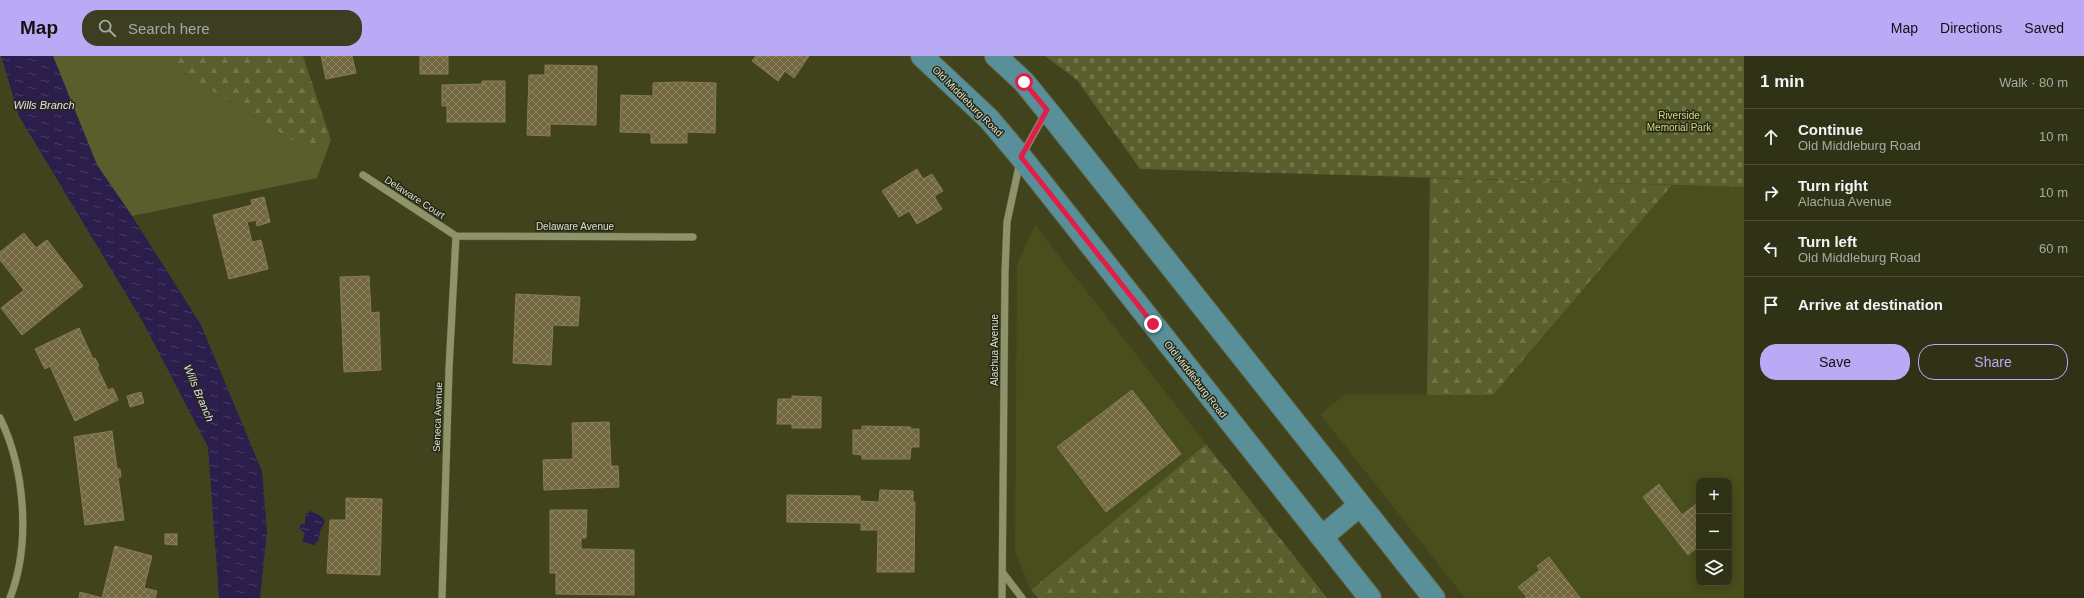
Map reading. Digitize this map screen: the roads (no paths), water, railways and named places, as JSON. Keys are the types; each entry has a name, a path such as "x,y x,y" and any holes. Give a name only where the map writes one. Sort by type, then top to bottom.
{"main road":[{"name":"Old Middleburg Road","path":"922,56 989,119 1021,157 1370,598"},
{"path":"996,56 1024,82 1047,110 1434,598"},
{"path":"1322,537 1360,505"}],"street":[{"name":"Alachua Avenue","path":"1002,598 1005,273 1008,222 1021,157 1047,110"},
{"name":"Delaware Court","path":"363,175 456,236"},
{"name":"Delaware Avenue","path":"456,236 693,236"},
{"name":"Seneca Avenue","path":"442,598 449,368 456,236"},
{"path":"0,418 7,431 19,475 23,510 21,551 10,598"},
{"path":"1003,572 1022,598"}],"water":[{"name":"Wills Branch","path":"1,56 53,56 97,165 132,216 201,325 262,471 267,532 260,598 219,598 208,447 144,324 19,116"},
{"path":"310,511 321,516 325,521 320,531 319,540 314,545 302,542 305,533 299,528 301,524 305,524 305,515"}],"park label":[{"name":"Riverside Memorial Park","path":"1679,120"}]}
